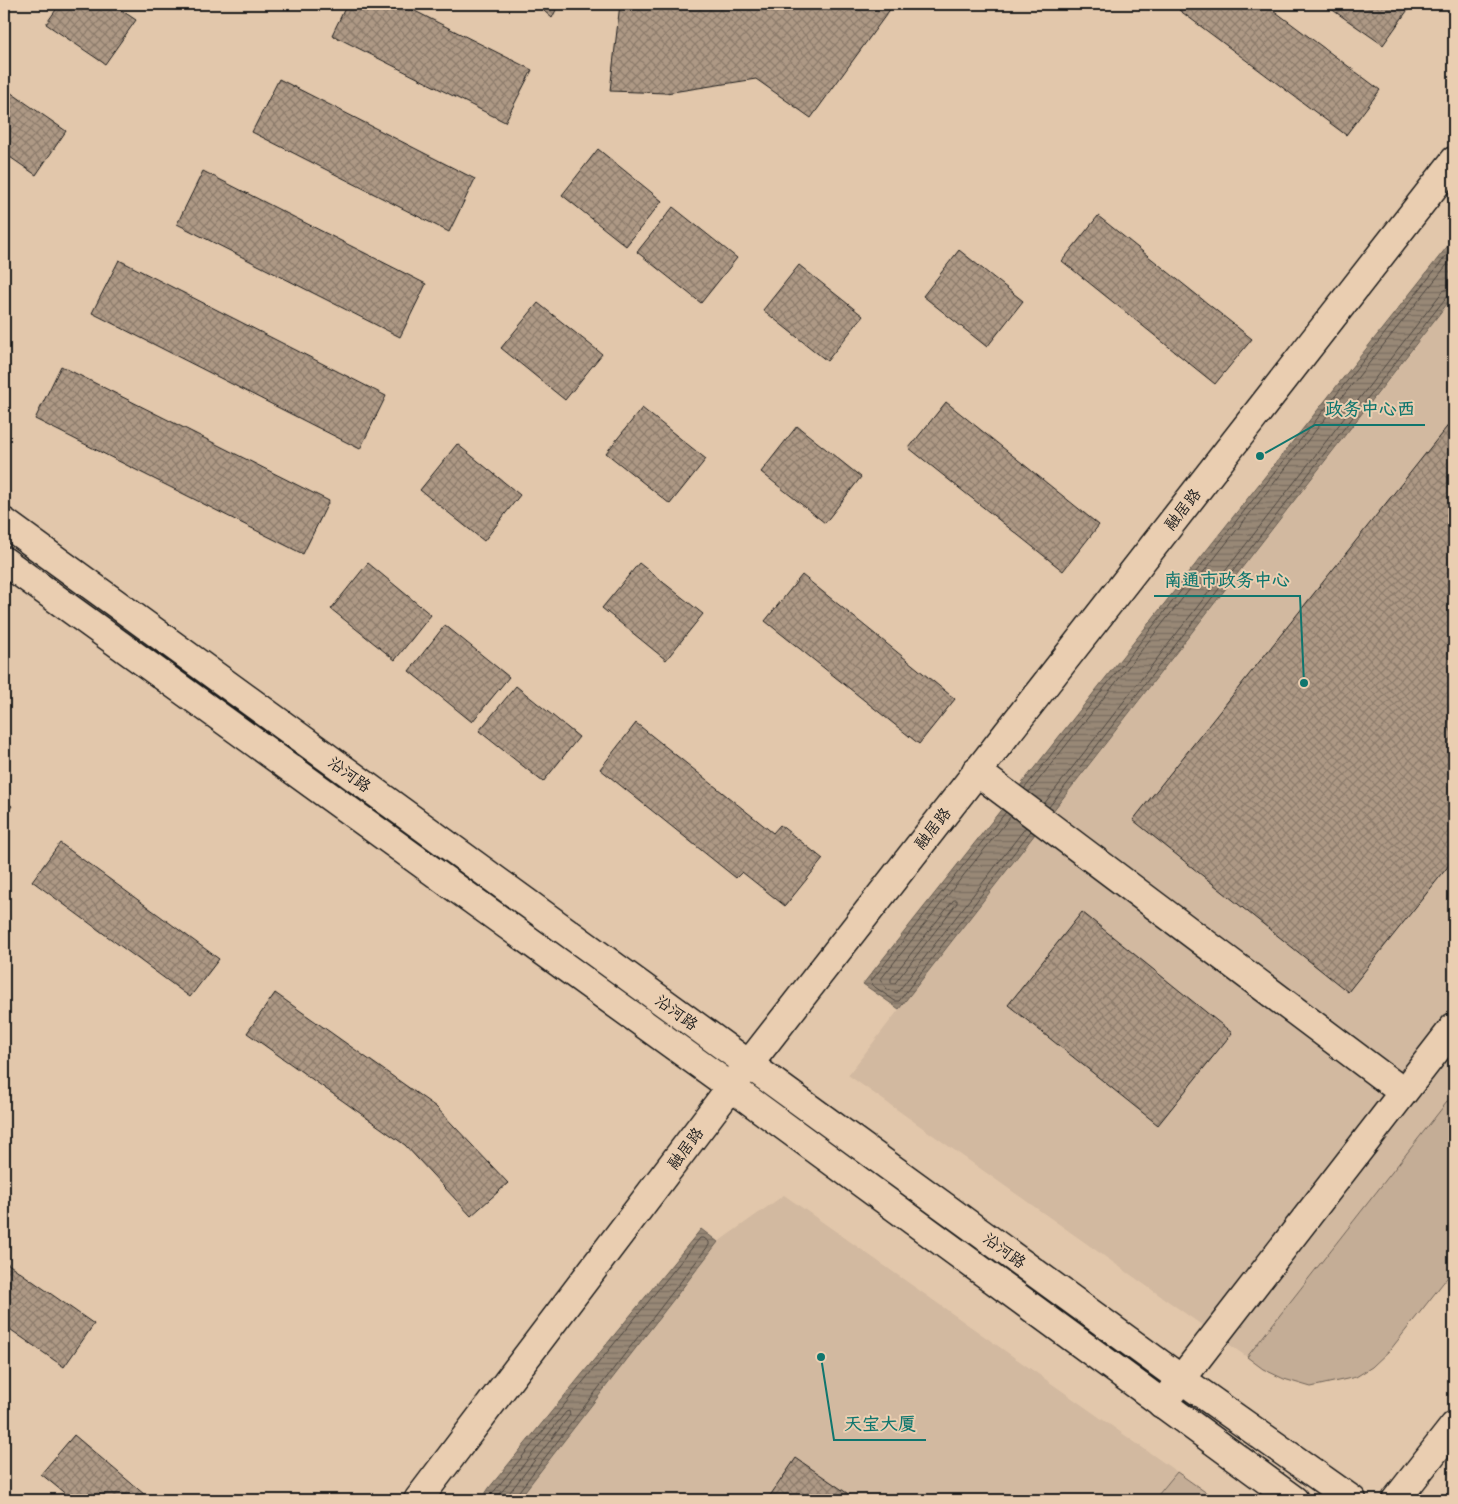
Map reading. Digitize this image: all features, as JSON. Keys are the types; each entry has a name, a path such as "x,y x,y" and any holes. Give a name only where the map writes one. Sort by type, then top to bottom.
{"street":[{"name":"融居路","path":"418,1500 731,1087 1454,161"},
{"name":"沿河路","path":"4,522 1181,1379 1352,1500"},
{"name":"沿河路","path":"4,561 731,1087 1294,1500"},
{"path":"976,771 1402,1092"},
{"path":"1162,1404 1454,1027"},
{"path":"1396,1500 1454,1426"}],"shaded area":[{"path":"1454,241 1454,1093 1247,1357 848,1075 1424,335"},
{"path":"1454,1093 1454,1269 1391,1349 1372,1367 1356,1377 1311,1387 1284,1379 1263,1369 1247,1357"},
{"path":"784,1195 1177,1472 1154,1500 518,1500 718,1242"},
{"path":"1177,1472 1211,1496 1213,1500 1154,1500"}],"water":[{"path":"1454,238 1454,295 899,1009 863,984"},
{"path":"701,1229 718,1242 518,1500 481,1500 489,1488"}],"building":[{"path":"60,4 112,4 136,20 105,64 46,24"},
{"path":"347,4 401,4 532,70 505,122 332,35"},
{"path":"536,4 559,4 552,18"},
{"path":"620,4 894,4 811,118 756,79 666,93 610,91"},
{"path":"1184,4 1265,4 1380,90 1346,135 1179,10"},
{"path":"1324,4 1412,4 1383,45"},
{"path":"279,79 475,179 449,232 252,132"},
{"path":"7,90 66,131 36,175 4,153 4,95"},
{"path":"598,149 662,201 626,246 562,195"},
{"path":"203,171 426,284 400,337 177,224"},
{"path":"673,207 737,258 701,303 637,252"},
{"path":"1098,216 1252,339 1215,384 1062,261"},
{"path":"959,250 1023,301 987,347 923,296"},
{"path":"119,260 386,396 360,449 92,313"},
{"path":"799,265 863,316 827,361 763,310"},
{"path":"538,303 602,354 565,400 501,348"},
{"path":"61,366 329,501 303,554 35,419"},
{"path":"946,402 1099,525 1063,571 909,448"},
{"path":"642,408 706,459 670,504 606,453"},
{"path":"1454,418 1454,859 1348,992 1133,820"},
{"path":"797,426 861,477 825,523 761,472"},
{"path":"457,444 520,495 484,541 420,490"},
{"path":"368,563 431,615 395,660 331,609"},
{"path":"639,563 703,614 666,660 602,608"},
{"path":"802,575 955,699 919,744 765,621"},
{"path":"445,625 509,677 472,722 409,671"},
{"path":"516,686 579,737 543,782 479,731"},
{"path":"636,723 773,833 780,825 823,859 785,906 742,872 736,878 600,769"},
{"path":"4,800 12,806 4,817"},
{"path":"60,843 219,959 190,997 32,881"},
{"path":"1082,912 1232,1033 1158,1125 1008,1005"},
{"path":"275,993 436,1107 508,1183 471,1216 405,1145 247,1033"},
{"path":"4,1261 94,1324 64,1367 4,1325"},
{"path":"74,1435 151,1500 73,1500 41,1474"},
{"path":"796,1458 857,1500 767,1500"}],"place":[{"name":"政务中心西","path":"1260,456"},
{"name":"南通市政务中心","path":"1304,683"},
{"name":"天宝大厦","path":"821,1357"}]}
